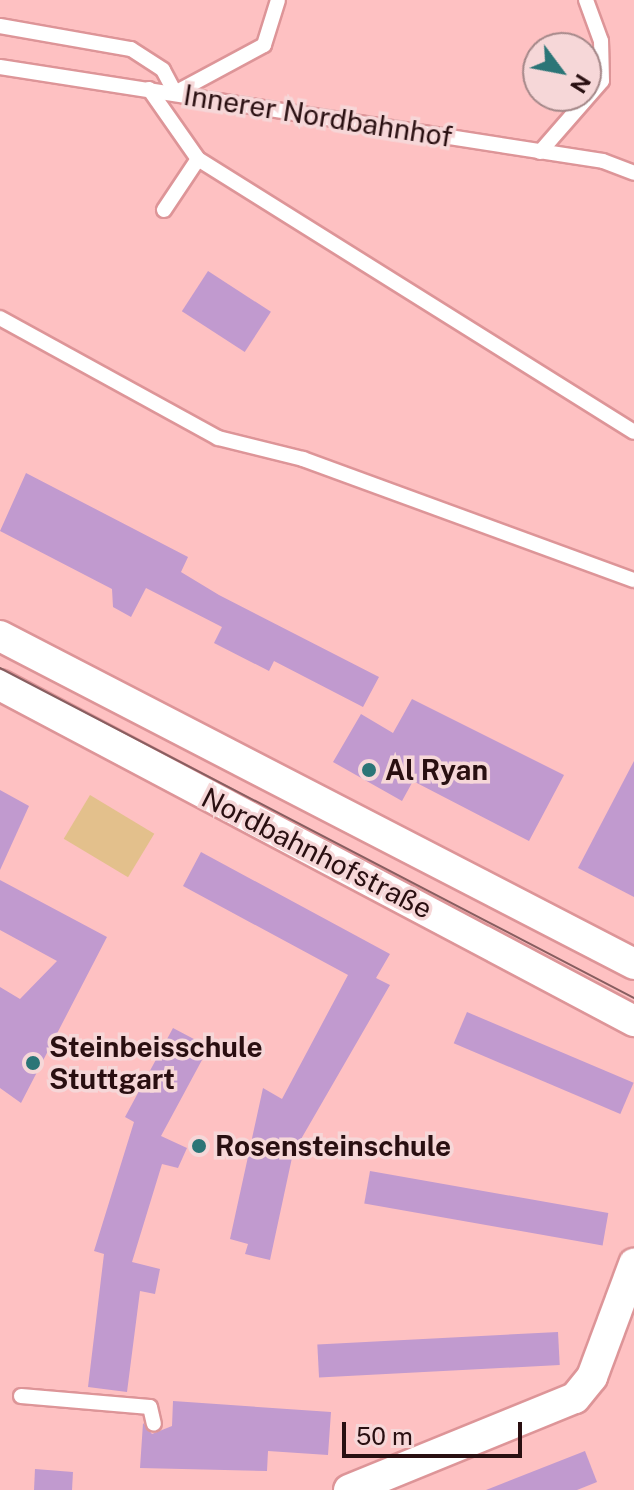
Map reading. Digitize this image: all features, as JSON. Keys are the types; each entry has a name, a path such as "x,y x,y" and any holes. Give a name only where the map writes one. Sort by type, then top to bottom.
{"street":[{"name":"Nordbahnhofstraße","path":"0,636 634,964"},
{"name":"Nordbahnhofstraße","path":"0,685 634,1021"},
{"path":"349,1490 575,1398 592,1377 634,1264"}],"lane":[{"path":"0,26 131,49 163,70 175,93 264,45 278,0"},
{"path":"540,152 602,81 601,41 586,0"},
{"name":"Innerer Nordbahnhof","path":"0,67 540,152 634,173"},
{"path":"149,89 198,159 634,432"},
{"path":"164,210 198,159"},
{"path":"0,318 218,438 303,459 634,580"},
{"path":"21,1396 150,1407 154,1424"}],"shaded area":[{"path":"90,795 154,834 128,877 64,839"}],"building":[{"path":"208,271 271,312 245,352 182,311"},
{"path":"26,473 188,557 181,572 219,595 379,677 363,707 274,661 269,671 214,643 222,627 146,588 131,617 113,607 112,589 0,531"},
{"path":"412,699 564,775 529,841 413,781 402,801 333,762 361,714 393,733"},
{"path":"634,761 634,897 578,868"},
{"path":"0,790 29,806 0,870"},
{"path":"201,852 390,954 376,978 390,985 293,1153 270,1260 245,1254 248,1244 230,1239 263,1088 282,1099 348,975 183,886"},
{"path":"0,880 107,937 21,1103 0,1088 0,987 20,999 57,961 0,930"},
{"path":"467,1012 634,1083 620,1114 454,1043"},
{"path":"173,1028 209,1047 161,1136 187,1148 178,1168 162,1164 132,1262 160,1269 155,1294 140,1291 127,1392 88,1387 104,1254 94,1251 134,1122 125,1117"},
{"path":"370,1171 608,1213 603,1246 364,1203"},
{"path":"558,1332 560,1365 319,1378 317,1345"},
{"path":"173,1401 331,1412 328,1455 268,1451 267,1471 140,1468 143,1423 152,1434 172,1426"},
{"path":"585,1451 597,1482 577,1490 486,1490"},
{"path":"35,1469 73,1472 72,1490 34,1490"}],"tram line":[{"path":"0,668 634,998"}],"place":[{"name":"Al Ryan","path":"369,770"},
{"name":"Steinbeisschule Stuttgart","path":"33,1063"},
{"name":"Rosensteinschule","path":"199,1146"}]}
